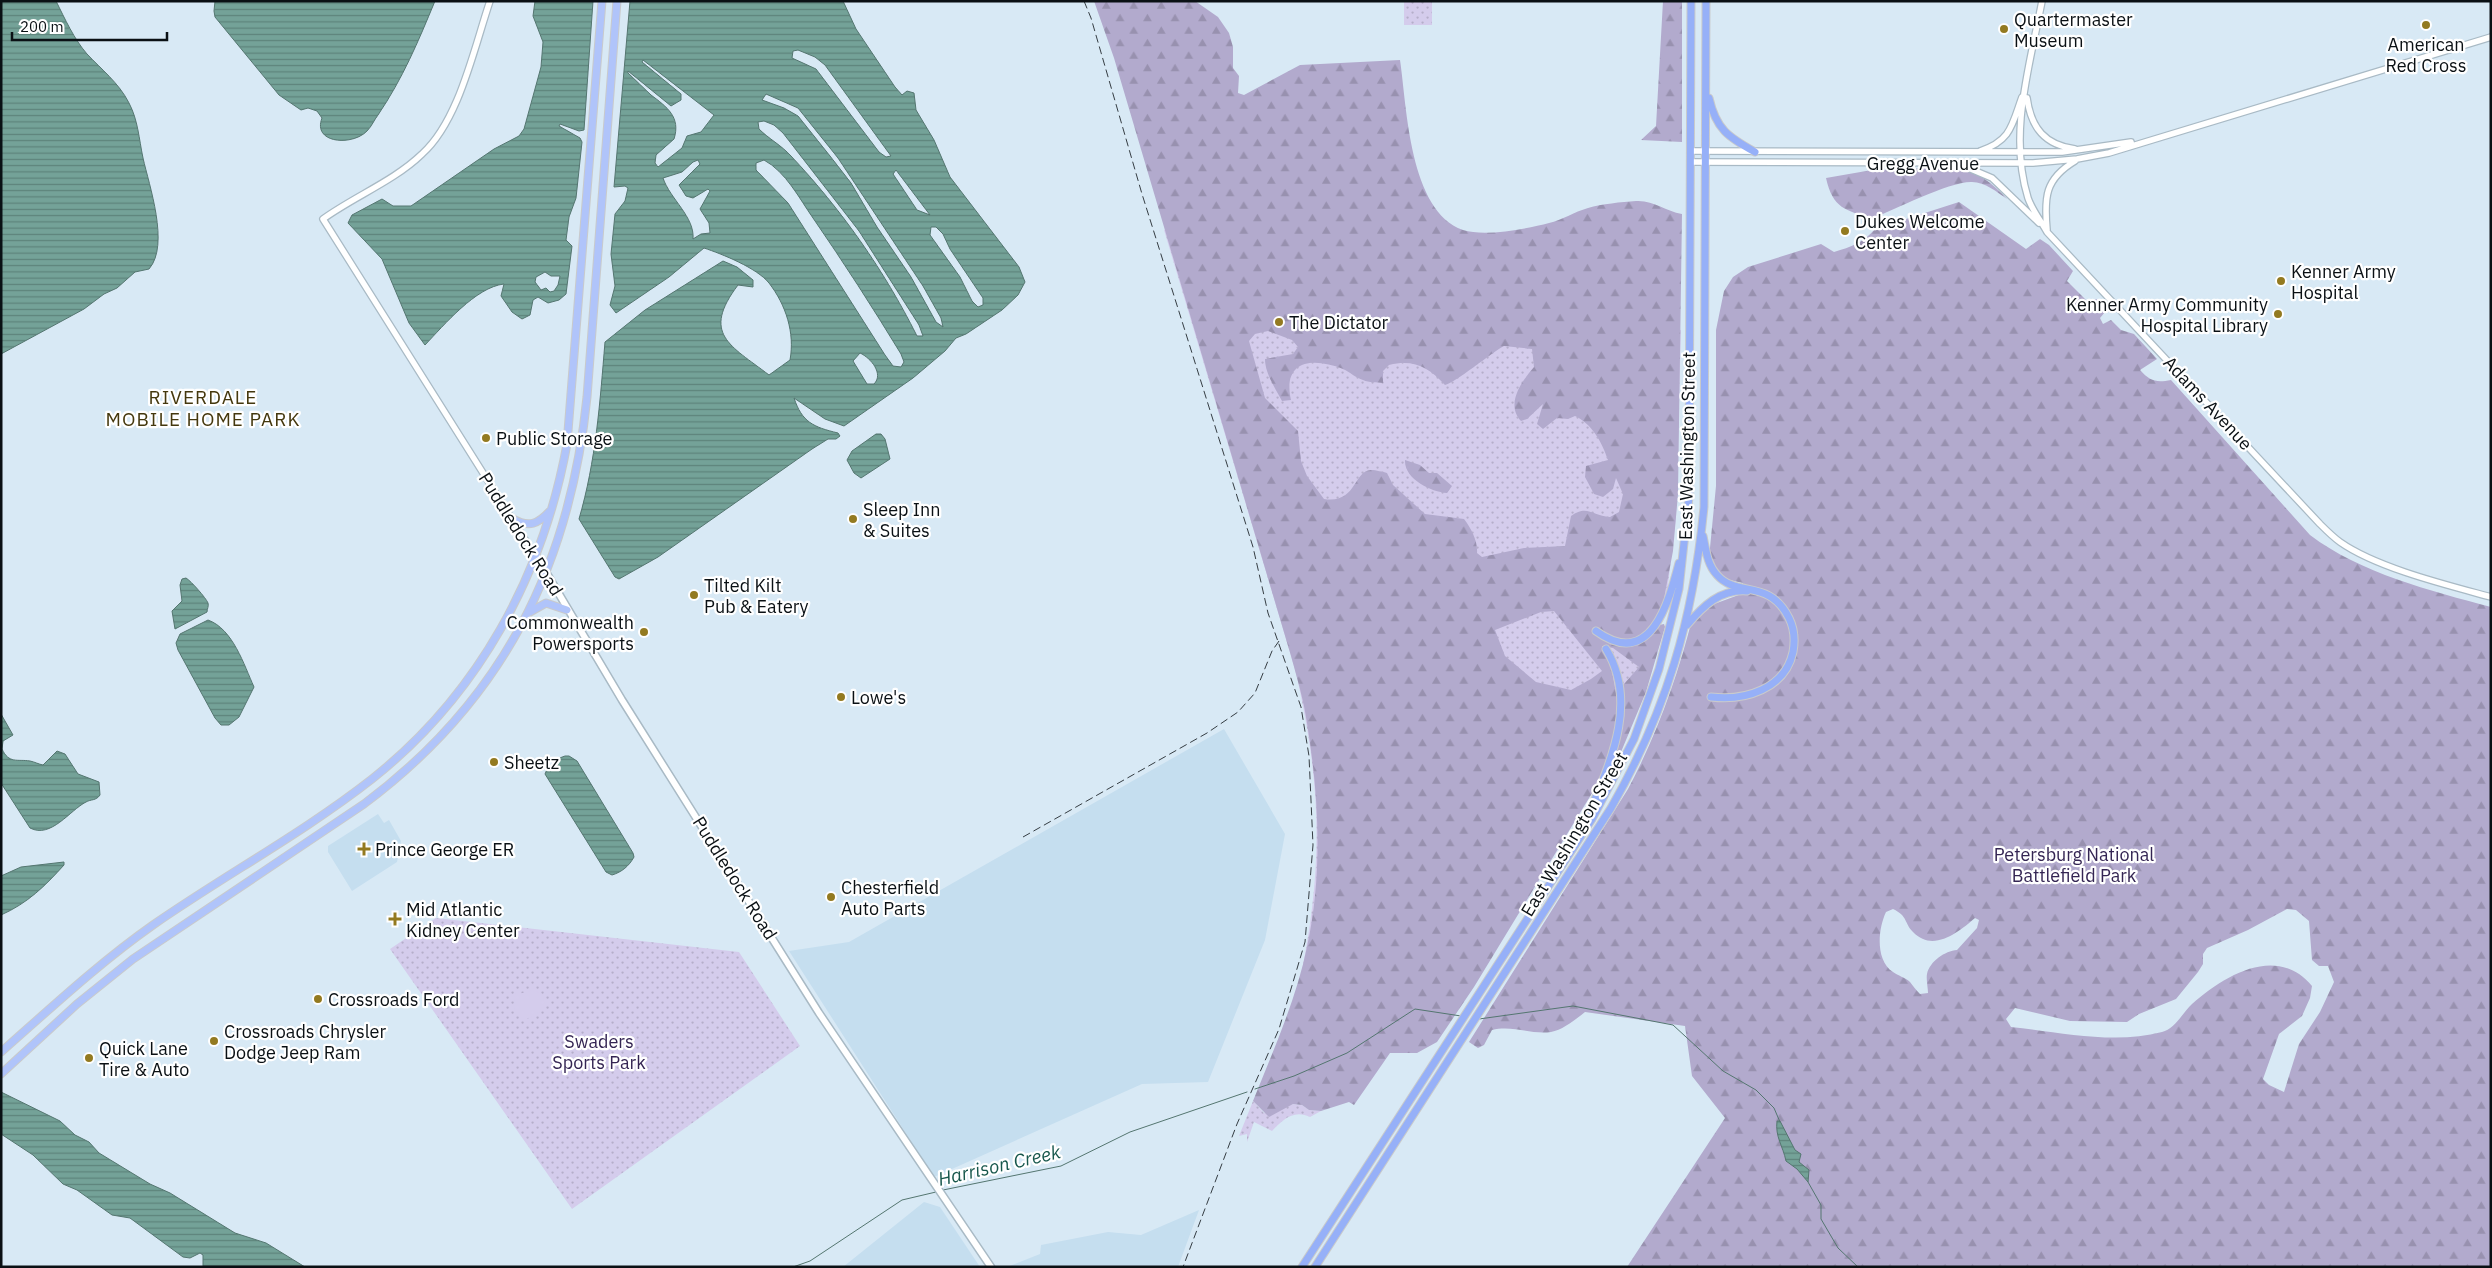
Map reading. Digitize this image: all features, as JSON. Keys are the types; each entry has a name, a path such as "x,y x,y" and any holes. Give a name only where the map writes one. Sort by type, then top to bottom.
{"highway":[{"name":"East Washington Street","path":"1302,1267 1576,845 1620,770 1648,704 1673,616 1685,541 1690,460 1691,1"},
{"name":"East Washington Street","path":"1315,1267 1630,776 1655,721 1686,627 1702,528 1705,480 1706,1"},
{"path":"1706,86 1715,120 1722,130 1733,140 1755,152"},
{"path":"1686,627 1711,600 1727,593 1740,591 1767,599 1776,606 1785,619 1790,646 1784,663 1775,676 1764,685 1750,691 1712,695 1740,698 1758,692 1772,684 1782,674 1789,662 1794,637 1788,615 1773,598 1756,589 1728,584 1716,574 1707,556 1702,528"},
{"path":"1596,631 1611,639 1627,642 1642,638 1653,631 1667,603 1685,541"},
{"path":"1576,845 1607,771 1620,723 1619,681 1613,662 1606,649"}],"main road":[{"path":"1,1052 72,988 116,952 154,924 356,791 395,759 445,709 480,664 504,624 536,558 562,473 569,427 602,1"},
{"path":"1,1074 77,1004 133,959 350,813 400,776 435,742 472,700 500,662 526,615 546,573 567,514 583,435 617,1"},
{"path":"513,520 524,525 534,524 552,508"},
{"name":"Puddledock Road","path":"536,558 836,1040 991,1267"},
{"path":"526,615 535,607 546,602 567,610"}],"street":[{"name":"Puddledock Road","path":"490,1 454,108 438,137 414,161 323,219 536,558"},
{"name":"Adams Avenue","path":"2042,1 2019,131 2021,163 2028,199 2047,232 2320,524 2340,542 2366,556 2438,582 2491,597"},
{"name":"Gregg Avenue","path":"1690,162 2021,163 2077,159 2109,153 2153,138 2491,37"},
{"path":"2026,83 2030,116 2041,134 2061,147 2085,150"},
{"path":"1971,153 1996,144 2008,134 2026,83"},
{"name":"Gregg Avenue","path":"1690,151 2020,153 2085,150 2153,138"},
{"path":"1777,152 1777,162"},
{"path":"2047,232 2045,209 2047,192 2060,171 2077,159"},
{"path":"1952,162 1978,170 1992,178 2047,232"}],"shaded area":[{"path":"1,1 56,1 82,48 125,96 132,109 136,123 153,199 158,230 158,245 155,258 149,269 135,272 117,288 104,294 84,309 1,354"},
{"path":"215,1 435,1 403,73 372,125 361,136 353,139 336,140 323,133 320,127 322,118 317,111 308,108 301,110 279,95 215,17"},
{"path":"535,1 593,1 584,130 579,131 560,124 559,126 580,138 582,142 576,198 569,217 566,240 572,246 566,294 559,300 548,303 538,297 533,300 530,315 522,319 512,312 501,296 504,284 493,287 461,308 425,345 409,323 382,259 348,223 352,215 382,199 393,206 411,206 494,149 519,136 524,129 541,67 543,42 533,16","holes":["545,272 551,276 560,276 554,291 550,292 546,288 541,290 535,282 536,277"]},
{"path":"630,1 843,1 856,29 895,87 902,95 907,91 914,93 916,110 934,140 950,177 1019,267 1025,282 1018,295 1002,310 966,334 956,338 945,351 913,378 844,426 825,419 794,398 805,418 815,426 838,433 840,436 836,439 828,439 812,449 658,557 619,579 615,577 579,519 590,475 599,409 605,342 645,310 723,261 737,267 753,280 753,287 738,285 727,302 722,316 721,327 725,337 732,346 769,375 790,360 791,340 788,320 784,310 775,292 764,277 748,267 704,248 669,277 616,313 610,305 615,286 611,254 615,214 625,201 628,188 625,186 614,187","holes":["798,50 815,57 825,65 891,156 886,157 879,152 816,69 792,58 793,51","643,60 714,115 701,132 687,136 682,148 658,167 655,163 656,155 674,139 676,125 667,108 645,90 628,71 671,106 681,100 681,94 642,62","766,94 798,108 838,158 923,286 941,318 943,327 936,322 911,277 877,227 851,183 798,116 784,108 762,100","764,121 774,125 783,133 859,231 919,325 923,336 917,336 876,264 827,197 787,152 759,129 758,122","698,160 700,164 679,185 686,196 693,198 708,189 710,191 700,209 709,223 710,233 701,234 693,239 690,223 666,186 663,178 682,172","764,160 779,171 791,186 901,354 904,362 901,367 893,366 885,355 788,203 756,170 756,163","896,170 930,215 917,210 893,174","931,227 936,227 943,234 950,249 983,298 983,305 978,307 972,301 960,277 930,235","860,353 872,362 877,371 878,376 874,384 867,384 853,361"]},
{"path":"876,434 881,434 885,439 890,459 861,478 854,473 847,460 852,451"},
{"path":"186,578 207,601 207,612 175,629 172,611 182,601 180,585 182,579"},
{"path":"208,620 217,625 231,639 254,687 239,717 229,725 221,725 215,718 176,643 180,634"},
{"path":"1,714 13,735 3,741 2,749 8,757 14,760 30,761 43,765 57,751 65,754 78,774 99,782 100,795 80,806 53,827 45,830 30,828 1,783"},
{"path":"1224,729 1285,834 1265,940 1208,1082 1142,1084 934,1177 789,951 849,942"},
{"path":"569,756 577,761 633,853 634,857 630,863 616,874 612,875 606,872 545,774 548,767 552,767 557,759"},
{"name":"Prince George ER","path":"378,814 384,823 389,820 401,841 397,862 352,891 328,852 328,846"},
{"path":"64,862 64,865 36,893 20,905 1,915 1,876 21,867"},
{"path":"1,1092 60,1121 75,1135 89,1142 99,1153 150,1184 170,1193 235,1233 266,1243 305,1267 203,1267 203,1255 200,1253 190,1258 183,1257 130,1218 112,1215 77,1190 63,1184 33,1155 1,1134"},
{"path":"1777,1121 1780,1121 1795,1150 1801,1154 1799,1162 1809,1170 1808,1182 1797,1169 1786,1161 1778,1137"},
{"path":"924,1202 940,1207 980,1267 843,1267"},
{"path":"1199,1210 1178,1267 1007,1267 1040,1254 1041,1245 1108,1232 1141,1235"}],"green space":[{"path":"1094,1 1195,1 1218,17 1229,33 1233,47 1233,68 1239,76 1238,93 1244,95 1300,65 1400,60 1409,129 1421,180 1431,202 1445,219 1463,230 1482,233 1517,230 1554,222 1593,207 1636,201 1648,202 1682,214 1678,494 1673,551 1659,625 1664,624 1665,627 1646,692 1611,776 1600,780 1474,987 1437,1042 1417,1053 1390,1053 1354,1105 1349,1102 1321,1111 1309,1110 1302,1105 1293,1104 1269,1117 1253,1101 1297,986 1312,919 1318,835 1311,751 1304,706 1291,656 1114,58","holes":["1268,331 1292,340 1298,347 1293,354 1265,359 1269,375 1282,401 1291,400 1289,387 1291,377 1296,369 1311,363 1332,365 1365,381 1383,383 1383,371 1389,365 1398,363 1413,364 1433,373 1445,385 1457,379 1504,346 1532,349 1534,367 1517,393 1515,400 1516,414 1521,421 1527,419 1543,404 1537,424 1543,429 1557,418 1568,419 1575,416 1581,419 1599,440 1608,460 1586,466 1585,477 1594,494 1603,497 1613,489 1616,478 1623,494 1619,512 1610,517 1586,511 1581,511 1571,516 1565,546 1524,548 1482,557 1477,553 1474,535 1464,519 1425,514 1393,485 1387,473 1373,470 1365,472 1343,497 1324,499 1307,476 1301,461 1298,431 1265,398 1249,341 1255,334","1554,611 1602,671 1571,690 1536,682 1505,656 1495,630 1541,612","1602,646 1613,648 1639,667 1616,693 1611,666"]},
{"path":"1404,1 1432,1 1432,25 1404,25"},
{"path":"1663,1 1682,1 1682,142 1641,140 1656,126"},
{"path":"1940,168 1969,171 1987,180 2007,199 1991,188 1977,182 1962,183 1936,191 1871,219 1847,210 1836,202 1826,178 1872,170"},
{"name":"Petersburg National Battlefield Park","path":"1959,202 2026,249 2040,239 2049,245 2073,271 2067,281 2088,302 2096,299 2103,303 2105,312 2100,318 2103,324 2111,320 2121,330 2134,334 2157,359 2140,370 2147,377 2154,380 2171,380 2310,535 2351,560 2373,570 2421,587 2491,607 2491,1267 1627,1267 1725,1118 1692,1076 1685,1026 1585,1012 1556,1031 1544,1033 1515,1029 1492,1030 1484,1045 1478,1048 1469,1042 1628,789 1649,747 1666,704 1693,616 1706,607 1744,593 1743,583 1725,579 1714,572 1709,558 1716,486 1716,330 1724,291 1733,277 1748,267 1821,244 1834,252 1857,243 1875,229","holes":["1893,909 1904,917 1913,932 1929,941 1946,938 1975,918 1979,920 1977,928 1957,950 1943,955 1931,965 1927,976 1928,993 1920,994 1908,980 1887,967 1883,960 1880,944 1881,927 1886,912","2287,909 2296,910 2309,921 2312,960 2319,966 2328,966 2334,982 2320,1012 2299,1044 2284,1092 2269,1085 2263,1079 2279,1034 2302,1016 2310,998 2312,986 2298,974 2283,967 2251,968 2235,974 2205,993 2167,1030 2144,1036 2087,1036 2011,1027 2006,1019 2015,1008 2070,1021 2127,1022 2139,1014 2176,999 2203,964 2203,954 2207,948 2248,930"]},
{"path":"1205,229 1681,330 1676,517 1668,585 1661,619 1594,790 1504,930 1299,985 1313,903 1316,864 1315,789 1304,711 1295,669 1164,230"},
{"path":"1405,460 1420,465 1429,473 1437,473 1452,486 1447,493 1426,487 1409,473"},
{"name":"Swaders Sports Park","path":"436,918 739,952 800,1046 572,1209 390,949"},
{"path":"533,990 542,994 545,1004 543,1010 525,1020 515,1010 514,999 516,992 519,994"},
{"path":"1253,1101 1264,1113 1293,1104 1302,1105 1309,1110 1321,1111 1310,1117 1298,1114 1293,1115 1280,1123 1272,1131 1254,1122 1247,1142 1247,1134 1239,1136"}],"waterway":[{"name":"Harrison Creek","path":"1479,1019 1573,1006 1673,1025 1723,1071 1756,1090 1774,1108 1780,1122"},
{"name":"Harrison Creek","path":"1255,1089 1294,1076 1347,1053 1415,1009 1461,1016"},
{"name":"Harrison Creek","path":"943,1190 1061,1166 1130,1132 1247,1092"},
{"path":"1808,1182 1821,1205 1821,1219 1838,1248 1858,1267"},
{"name":"Harrison Creek","path":"793,1267 810,1261 902,1200 936,1192"}],"railway":[{"path":"1084,1 1091,18 1142,194 1253,547 1268,613 1301,707 1309,756 1313,845 1305,942 1279,1029 1237,1124 1183,1267"},
{"path":"1023,837 1207,733 1238,712 1255,693 1272,651 1279,641"}],"place":[{"name":"American Red Cross","path":"2426,25"},
{"name":"Quartermaster Museum","path":"2004,29"},
{"name":"Dukes Welcome Center","path":"1845,231"},
{"name":"Kenner Army Hospital","path":"2281,281"},
{"name":"Kenner Army Community Hospital Library","path":"2278,314"},
{"name":"The Dictator","path":"1279,322"},
{"name":"Public Storage","path":"486,438"},
{"name":"Sleep Inn & Suites","path":"853,519"},
{"name":"Tilted Kilt Pub & Eatery","path":"694,595"},
{"name":"Commonwealth Powersports","path":"644,632"},
{"name":"Lowe's","path":"841,697"},
{"name":"Sheetz","path":"494,762"},
{"name":"Prince George ER","path":"364,849"},
{"name":"Chesterfield Auto Parts","path":"831,897"},
{"name":"Mid Atlantic Kidney Center","path":"395,919"},
{"name":"Crossroads Ford","path":"318,999"},
{"name":"Crossroads Chrysler Dodge Jeep Ram","path":"214,1041"},
{"name":"Quick Lane Tire & Auto","path":"89,1058"}],"district":[{"name":"RIVERDALE MOBILE HOME PARK","path":"203,408"}]}
